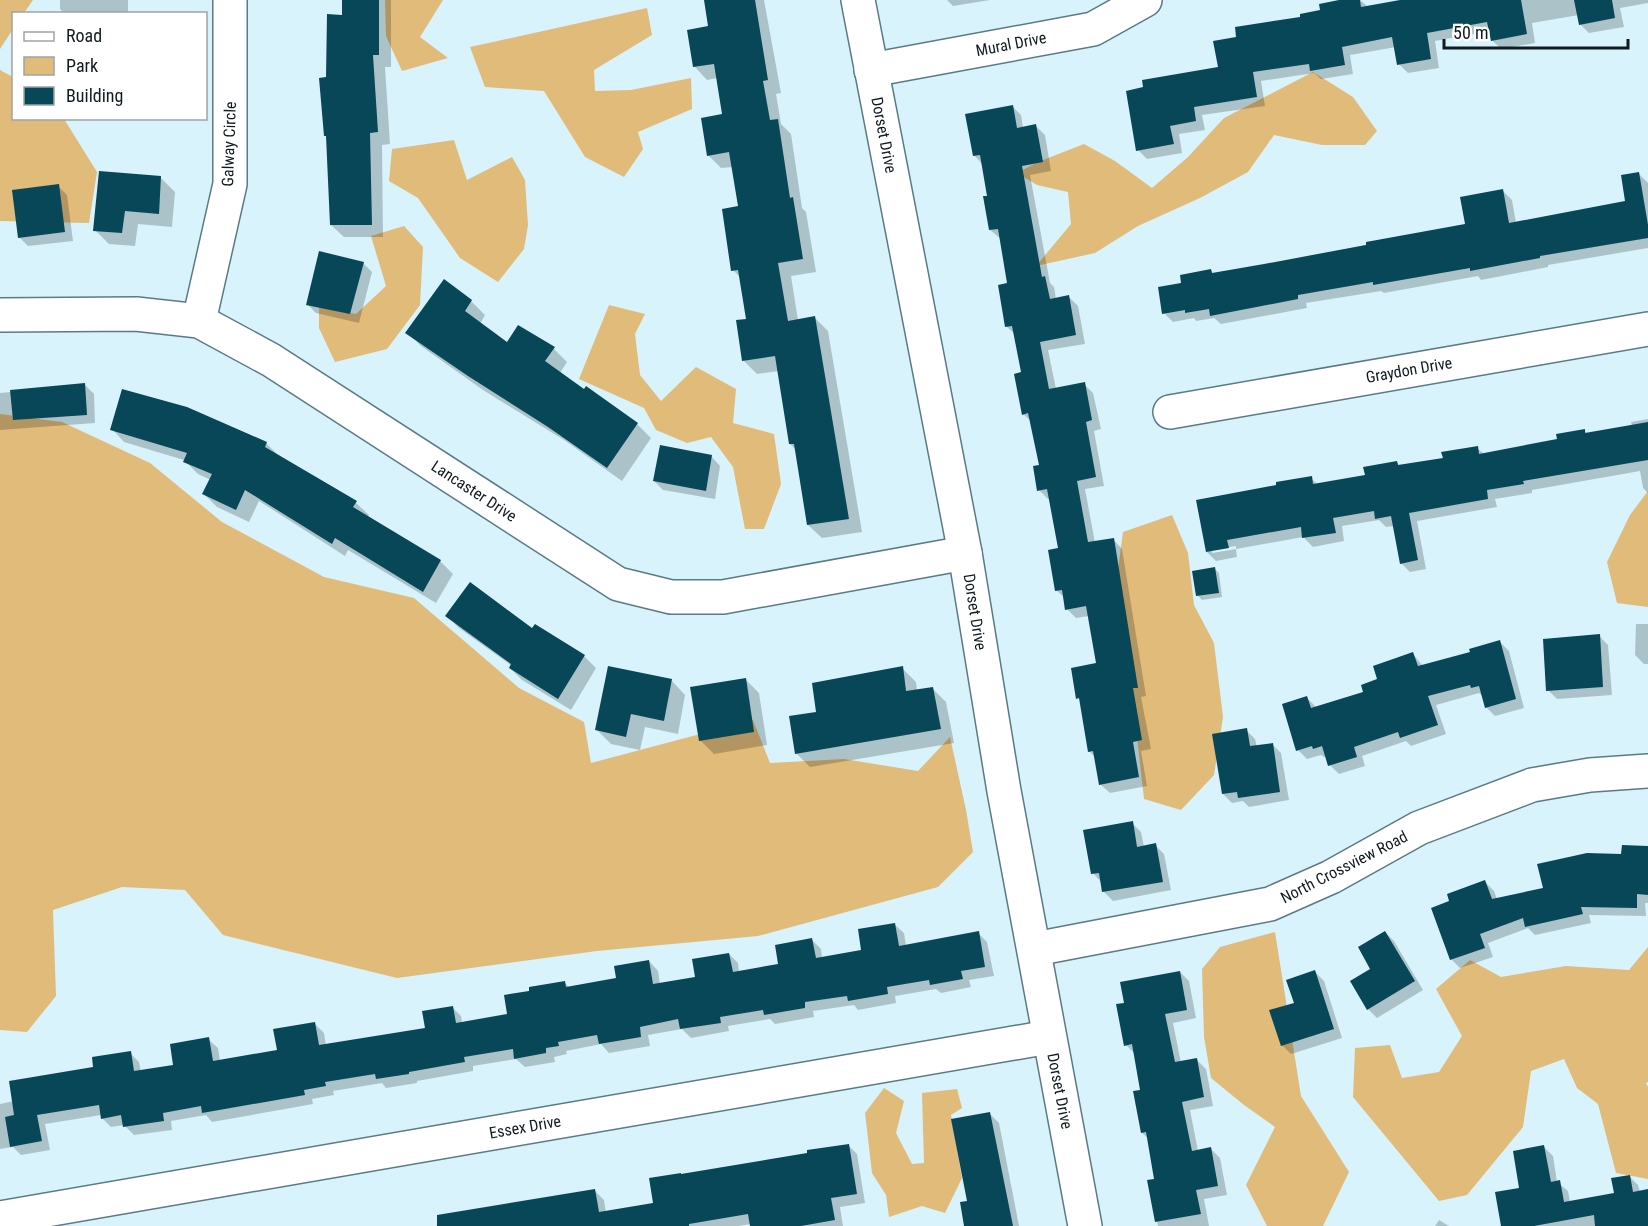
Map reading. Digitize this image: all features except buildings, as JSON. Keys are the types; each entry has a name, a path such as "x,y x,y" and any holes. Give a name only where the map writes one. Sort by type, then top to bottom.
{"street":[{"name":"Galway Circle","path":"199,321 230,184 230,0"},
{"name":"Dorset Drive","path":"858,0 965,553 1004,791 1085,1226"},
{"name":"Mural Drive","path":"871,70 1093,29 1145,0"},
{"name":"Lancaster Drive","path":"0,315 136,314 199,321 271,360 618,584 671,597 723,597 965,553"},
{"name":"Graydon Drive","path":"1170,412 1648,329"},
{"name":"North Crossview Road","path":"1035,949 1270,904 1330,877 1419,828 1532,785 1590,775 1648,771"},
{"name":"Essex Drive","path":"0,1218 1049,1037"}],"green space":[{"path":"0,0 33,0 25,12 12,12 12,31 0,49"},
{"path":"385,0 443,0 420,37 448,58 402,71 386,36"},
{"path":"647,8 652,35 594,70 595,91 631,90 691,78 692,109 638,132 643,149 624,177 585,157 544,91 485,87 470,47"},
{"path":"0,70 12,76 12,120 65,120 97,172 89,223 0,221"},
{"path":"1313,72 1353,97 1377,131 1365,145 1322,145 1274,135 1248,172 1200,198 1138,226 1095,253 1036,266 1071,224 1068,192 1037,185 1017,173 1084,144 1115,161 1152,188 1188,157 1224,118"},
{"path":"454,140 467,180 512,157 525,180 528,225 524,249 498,282 460,258 418,198 389,181 392,149"},
{"path":"404,226 423,247 420,305 387,349 335,362 319,328 319,307 356,314 386,286 371,236"},
{"path":"609,305 645,314 635,334 640,375 661,401 696,367 736,389 733,423 774,434 781,484 764,529 745,529 733,467 711,437 687,443 656,430 644,408 579,379"},
{"path":"0,414 62,422 150,463 222,522 324,577 414,598 519,688 584,722 591,763 753,720 770,763 844,759 918,771 950,737 973,852 938,887 758,936 597,951 397,978 223,935 185,890 122,887 53,910 56,996 27,1032 0,1030"},
{"path":"1648,491 1648,607 1617,603 1607,562 1630,515"},
{"path":"1172,515 1188,553 1194,605 1214,643 1223,717 1214,775 1181,810 1144,799 1128,657 1116,584 1123,532"},
{"path":"1275,932 1301,1096 1349,1172 1323,1226 1267,1226 1246,1185 1275,1127 1211,1078 1204,1037 1202,969 1220,947"},
{"path":"1648,947 1648,1082 1646,1083 1648,1087 1648,1179 1616,1173 1598,1104 1577,1088 1564,1059 1531,1071 1523,1127 1467,1195 1439,1201 1353,1097 1355,1048 1390,1045 1402,1078 1439,1072 1462,1036 1436,989 1470,960 1501,977 1566,966 1629,970"},
{"path":"884,1088 904,1101 896,1133 912,1164 924,1163 922,1093 957,1089 962,1108 951,1115 962,1178 945,1213 922,1206 889,1217 886,1195 872,1173 865,1113"}]}
